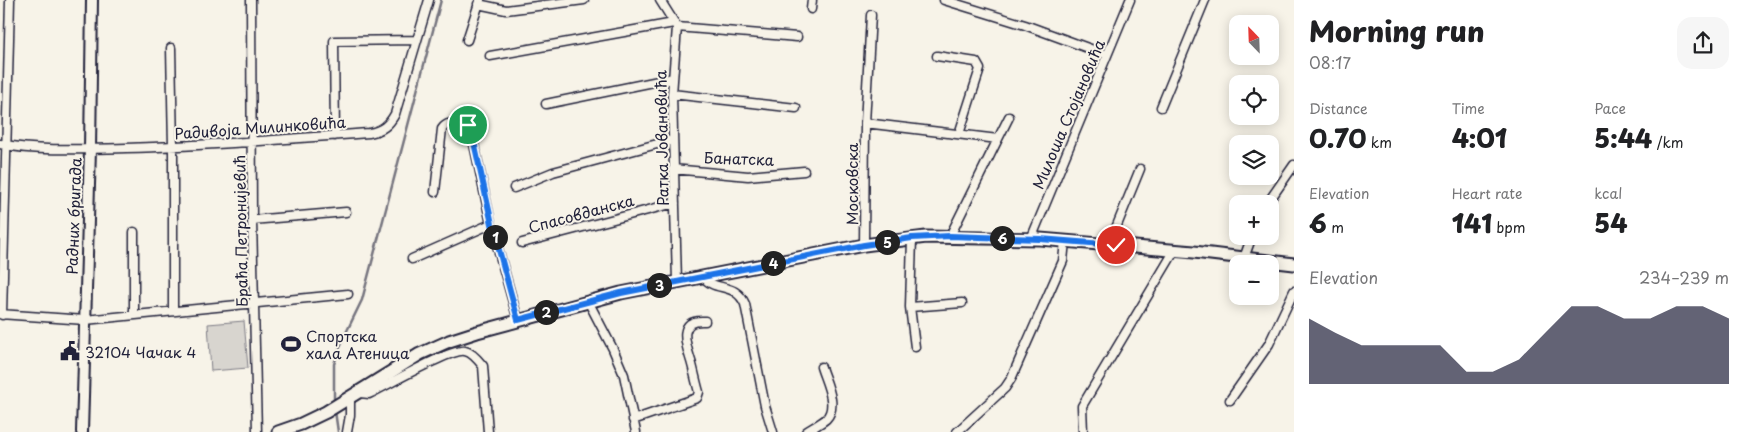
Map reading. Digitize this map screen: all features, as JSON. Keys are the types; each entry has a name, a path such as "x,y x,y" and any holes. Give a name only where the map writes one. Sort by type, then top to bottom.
{"main road":[{"path":"278,432 326,412 399,366 449,341 588,301 703,276 864,245 912,238 950,236 1065,241 1229,256"},
{"path":"1279,262 1294,264"}],"street":[{"path":"10,0 3,144 1,314 85,320 348,294"},
{"name":"Радних бригада","path":"82,432 92,0"},
{"name":"Браћа Петронијевић","path":"251,0 252,220 257,432"},
{"name":"Радивоја Милинковића","path":"3,144 90,149 335,136 378,131 390,122 395,114 429,0"},
{"path":"467,40 479,2 506,10 584,0"},
{"path":"660,0 676,25"},
{"path":"811,9 812,0"},
{"path":"944,0 1025,25 1107,54"},
{"name":"Милоша Стојановића","path":"1031,239 1130,0"},
{"path":"1161,108 1206,0"},
{"name":"Московска","path":"864,245 865,123 871,15"},
{"path":"490,56 676,25 797,37"},
{"name":"Ратка Јовановића","path":"676,25 672,94 672,140 678,282"},
{"path":"335,136 334,41 417,40"},
{"path":"171,48 173,311"},
{"path":"937,56 976,62 980,69 960,134"},
{"path":"546,104 673,78"},
{"path":"672,94 796,108"},
{"path":"950,236 1009,117"},
{"path":"436,192 442,129 450,123 465,123 471,130 492,224 518,320"},
{"path":"865,123 998,139"},
{"path":"514,188 553,172 672,140"},
{"path":"1273,195 1294,165"},
{"name":"Банатска","path":"673,169 748,176 804,171"},
{"path":"1109,245 1140,169"},
{"name":"Спасовданска","path":"522,243 676,203"},
{"path":"252,220 346,212"},
{"path":"412,259 492,224"},
{"path":"134,232 134,315"},
{"path":"912,238 910,307 915,347"},
{"path":"957,432 1005,388 1011,379 1063,261 1065,241"},
{"path":"1083,432 1082,406 1174,250"},
{"path":"703,276 711,284 734,290 745,304 765,406 773,432"},
{"path":"1230,400 1269,344 1294,291"},
{"path":"588,301 624,375 636,432"},
{"path":"910,307 962,303"},
{"path":"633,420 694,400 698,396 684,336 690,324 695,321 705,320"},
{"path":"347,432 352,397 369,394 440,359 463,350 468,352 483,366 488,432"},
{"path":"806,432 825,419 831,410 830,399 821,367"}],"shaded area":[{"path":"244,321 248,368 211,371 208,324"}],"waterway":[{"path":"334,403 334,364 343,339 362,300 441,0"},
{"path":"335,411 338,432"}],"place":[{"name":"Спортска хала Атеница","path":"291,344"},
{"name":"32104 Чачак 4","path":"70,351"}],"route":[{"path":"468,125 471,130 492,224 518,320 621,293 864,245 912,238 950,236 1040,239 1116,245"}]}
